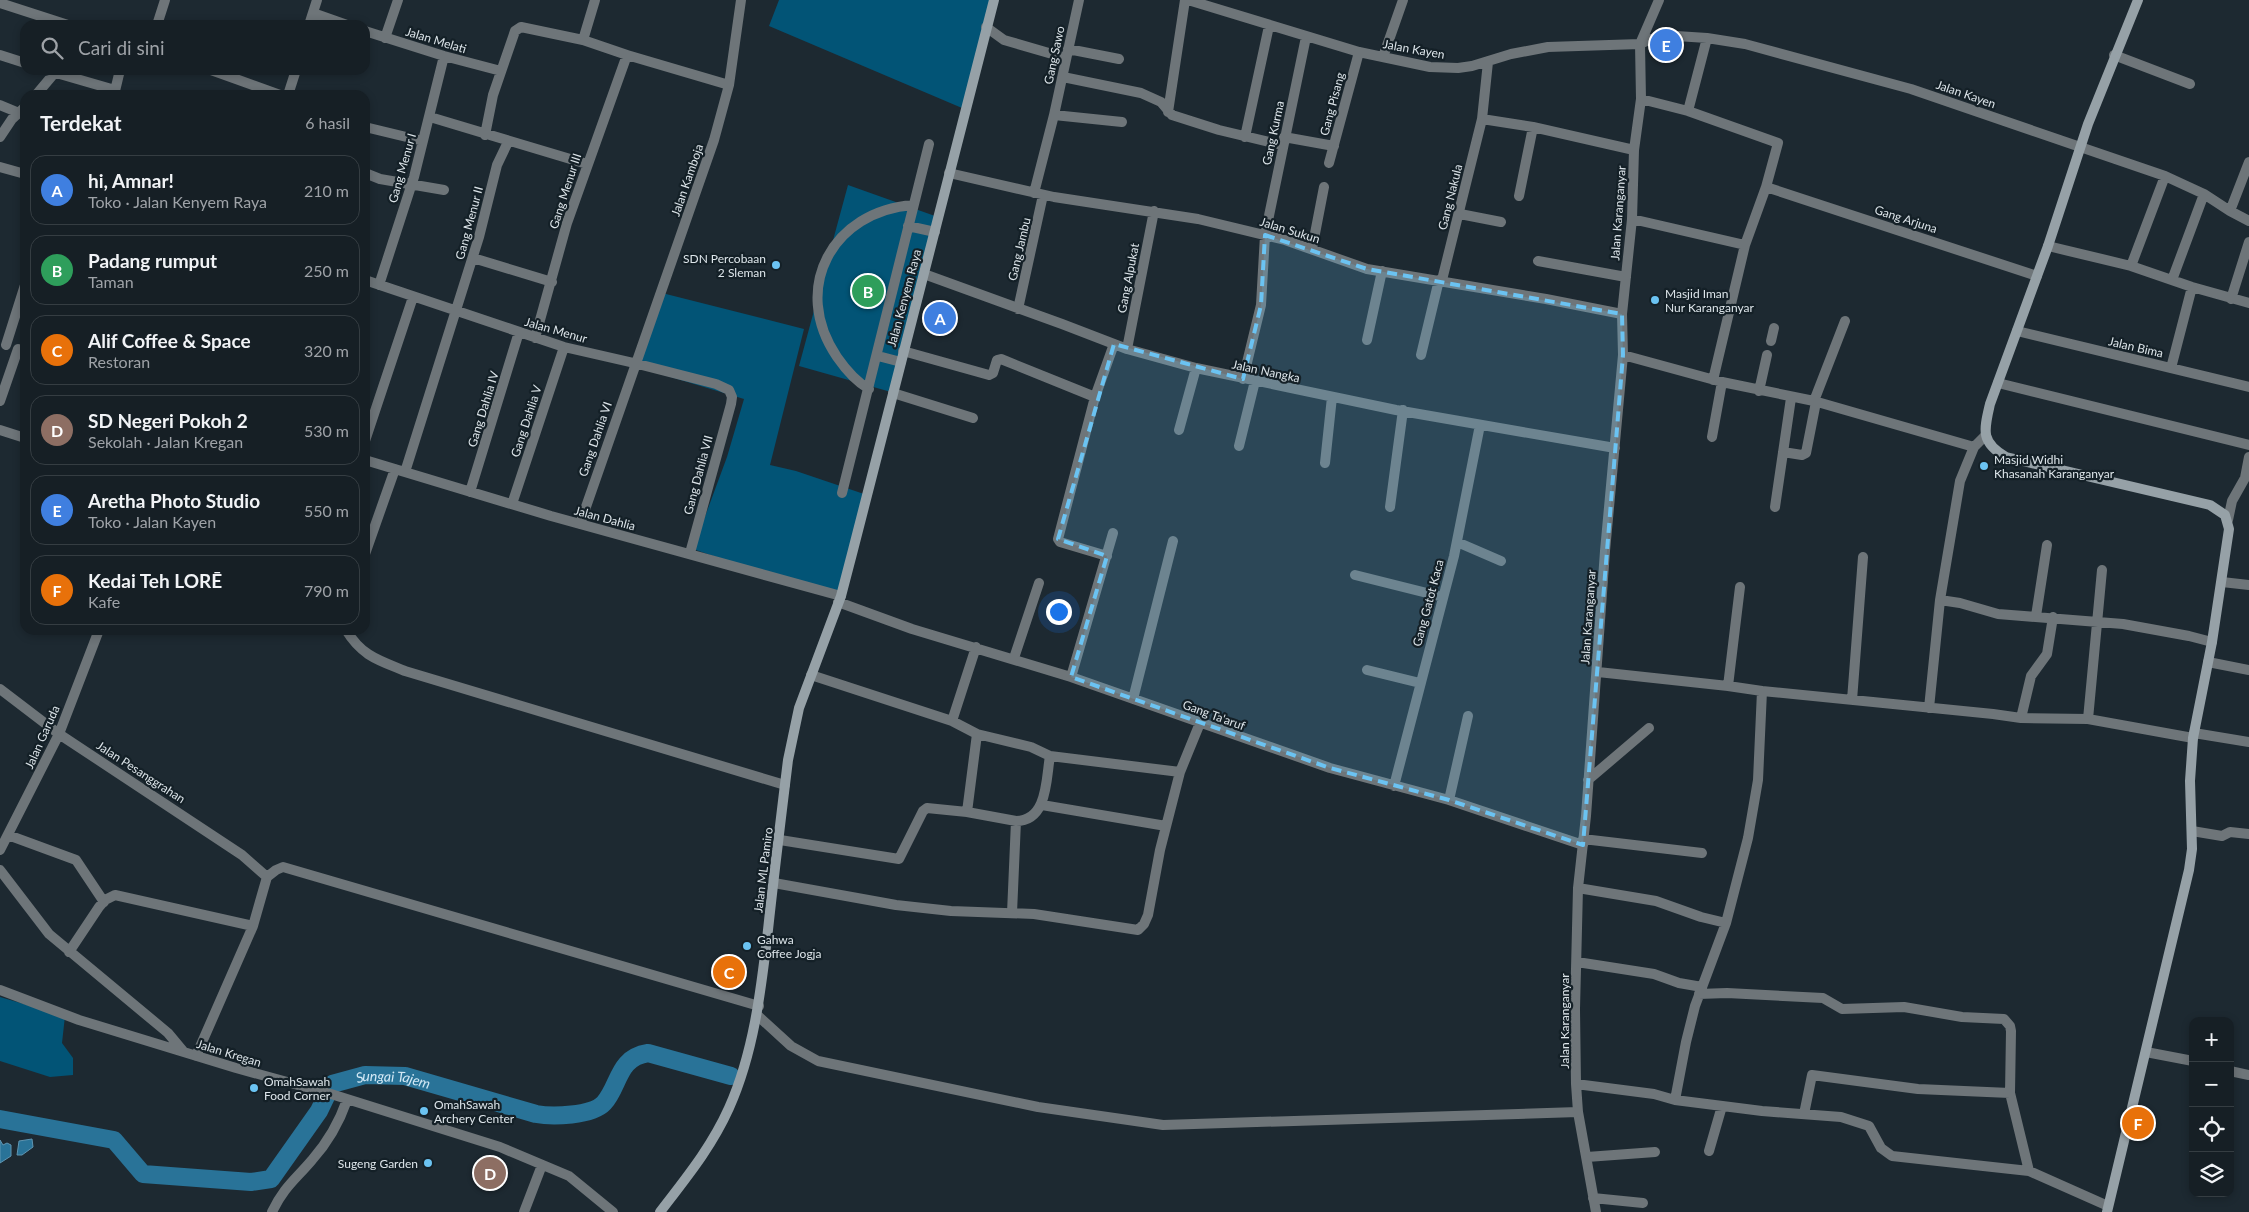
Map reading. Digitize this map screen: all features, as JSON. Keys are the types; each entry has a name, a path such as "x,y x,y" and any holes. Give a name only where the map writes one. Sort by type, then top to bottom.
{"main road":[{"name":"Jalan Kenyem Raya","path":"839,599 994,0"},
{"path":"2108,1209 2189,870 2192,849 2190,781 2194,735 2222,582 2229,529 2228,520 2225,515 2210,505 2006,457 1992,449 1988,443 1986,420 2114,55 2138,0"},
{"name":"Jalan ML Pamiro","path":"660,1212 690,1175 716,1136 740,1078 758,1010 780,840 785,784 796,722 839,599"}],"street":[{"path":"158,20 164,0"},
{"path":"311,20 317,0"},
{"path":"385,38 398,0"},
{"path":"584,40 595,0"},
{"name":"Jalan Kamboja","path":"634,363 695,197 729,85 741,0"},
{"name":"Gang Sawo","path":"1039,194 1079,0"},
{"path":"1168,112 1186,0"},
{"name":"Jalan Kayen","path":"1186,0 1359,52 1446,68 1465,67 1533,49 1548,47 1640,44 1661,35 1707,38 1745,44 1911,89 2165,176 2204,194 2249,221"},
{"path":"1383,57 1403,0"},
{"path":"1640,44 1659,0"},
{"path":"0,3 53,20"},
{"path":"313,13 333,20"},
{"path":"1246,136 1269,26"},
{"path":"485,135 501,71 515,31 521,27 584,40 627,55 729,85"},
{"path":"986,27 1004,40 1067,54 1119,59"},
{"name":"Jalan Melati","path":"370,33 444,56 501,71"},
{"name":"Gang Kurma","path":"1243,379 1261,305 1265,235 1306,37"},
{"path":"1688,111 1707,38"},
{"name":"Jalan Karanganyar","path":"1596,1212 1578,1112 1576,1084 1578,888 1598,672 1605,550 1623,354 1622,314 1632,219 1634,150 1641,100 1640,44"},
{"name":"Gang Pisang","path":"1329,163 1359,52"},
{"path":"0,55 20,61"},
{"name":"Gang Menur III","path":"535,338 567,223 586,164 627,55"},
{"path":"2114,55 2190,84"},
{"name":"Gang Menur I","path":"379,285 412,183 444,56"},
{"name":"Gang Nakula","path":"1421,355 1440,280 1460,214 1482,119 1488,62"},
{"path":"40,90 50,75"},
{"path":"64,75 107,90"},
{"path":"116,90 119,75"},
{"path":"225,75 266,90"},
{"path":"290,90 294,75"},
{"path":"1063,76 1150,96 1161,102 1168,112 1219,130 1246,136 1334,146"},
{"path":"1641,100 1688,111 1778,143 1766,187 1745,244 1718,381 1712,437"},
{"path":"0,105 20,111"},
{"path":"0,136 12,119 20,114"},
{"path":"1054,115 1122,122"},
{"path":"430,117 586,164"},
{"path":"1482,119 1534,127 1634,150"},
{"path":"1519,196 1534,127"},
{"path":"370,128 423,141"},
{"name":"Gang Menur II","path":"370,542 400,471 456,312 497,165 508,142"},
{"path":"842,493 878,356 929,144"},
{"path":"2230,211 2249,162"},
{"path":"0,167 20,173"},
{"name":"Jalan Sukun","path":"949,174 1039,194 1154,211 1265,235 1312,249 1355,266 1622,314"},
{"path":"370,175 380,179 444,190"},
{"path":"2131,266 2165,176"},
{"path":"1312,249 1324,187"},
{"name":"Gang Arjuna","path":"1766,187 2037,276"},
{"name":"Gang Jambu","path":"1018,309 1039,194"},
{"path":"2172,280 2204,194"},
{"path":"869,389 848,372 827,341 817,307 821,271 834,246 857,223 885,209 913,205"},
{"name":"Gang Alpukat","path":"1127,349 1154,211"},
{"path":"1460,214 1501,222"},
{"path":"1632,219 1745,244"},
{"path":"908,226 935,232"},
{"path":"2232,299 2249,242"},
{"path":"2048,246 2131,266 2192,287 2249,303"},
{"path":"472,258 552,282"},
{"path":"1538,261 1626,276"},
{"path":"1367,340 1382,271"},
{"name":"Jalan Nangka","path":"924,274 1127,349 1196,368 1332,397 1615,448"},
{"name":"Jalan Menur","path":"370,282 564,347 634,363 729,390 732,397 731,404"},
{"path":"2171,368 2192,287"},
{"path":"370,426 413,297"},
{"path":"20,298 3,344 20,349"},
{"path":"1783,452 1802,455 1806,453 1815,402 1844,321"},
{"path":"1771,341 1774,328"},
{"name":"Jalan Bima","path":"2017,331 2249,387"},
{"name":"Gang Dahlia IV","path":"470,492 519,332"},
{"path":"1107,556 1060,542 1058,539 1096,397 1114,344"},
{"name":"Gang Dahlia V","path":"512,504 564,347"},
{"path":"903,351 989,375 993,373 997,360 1001,359 1096,397"},
{"path":"1623,354 1718,381 1815,402 1974,447"},
{"path":"0,401 20,355"},
{"path":"1759,391 1767,355"},
{"path":"878,356 901,362"},
{"name":"Gang Dahlia VI","path":"580,524 634,363"},
{"path":"1179,430 1196,368"},
{"path":"1239,446 1255,382"},
{"path":"1998,383 2249,445"},
{"path":"893,392 973,418"},
{"path":"1324,463 1332,397"},
{"path":"1775,507 1791,398"},
{"name":"Gang Dahlia VII","path":"690,553 731,404"},
{"path":"1390,506 1403,410"},
{"name":"Gang Gatot Kaca","path":"1394,786 1457,542 1480,424"},
{"path":"0,430 20,436"},
{"path":"1929,708 1940,600 1960,481 1974,447 1986,435"},
{"path":"2228,520 2232,501 2247,478 2249,457"},
{"name":"Jalan Dahlia","path":"370,462 580,524 690,553 839,599"},
{"path":"1071,677 1113,533"},
{"path":"1133,699 1173,541"},
{"path":"1457,542 1501,561"},
{"path":"2036,616 2047,545"},
{"path":"1852,700 1863,558"},
{"path":"2088,719 2102,570"},
{"path":"1355,575 1443,597"},
{"path":"2222,582 2249,585"},
{"path":"1014,658 1039,583"},
{"path":"1728,686 1740,587"},
{"name":"Gang Ta'aruf","path":"839,599 912,629 1014,658 1330,768 1449,800 1583,842 1702,853"},
{"path":"1940,600 1960,602 1998,614 2053,617 2132,626 2212,642"},
{"path":"2021,718 2031,676 2047,654 2053,617"},
{"name":"Jalan Garuda","path":"0,850 59,734 97,635"},
{"path":"349,635 365,654 405,671 785,784"},
{"path":"952,721 976,647"},
{"path":"2208,662 2249,670"},
{"path":"1368,670 1420,683"},
{"path":"1598,672 2021,718 2088,719 2249,742"},
{"path":"811,675 952,721 977,734 1031,747 1050,756 1180,772"},
{"name":"Jalan Pesanggrahan","path":"0,689 59,734 242,855 267,877"},
{"path":"1675,1100 1686,1042 1701,990 1726,923 1748,838 1758,780 1762,691"},
{"path":"1449,800 1468,716"},
{"path":"774,884 896,905 951,911 1034,914 1132,930 1140,929 1148,915 1166,826 1180,772 1200,723"},
{"path":"1588,780 1649,728"},
{"path":"967,812 977,734"},
{"path":"780,840 899,859 903,855 923,811 927,808 967,812 1016,821 1032,816 1042,804 1050,756"},
{"path":"1042,804 1166,826"},
{"path":"1012,914 1016,821"},
{"path":"2192,831 2222,836 2230,832 2249,834"},
{"path":"8,835 76,860 104,902"},
{"path":"196,1056 253,926 267,877 284,867 758,1010 791,1046 818,1061 1038,1107 1163,1125 1578,1112"},
{"path":"0,870 34,917 49,934 68,952 168,1033 184,1052"},
{"path":"1578,888 1656,901 1701,918 1726,923"},
{"path":"68,952 87,922 110,897 119,896 253,926"},
{"path":"1576,962 1654,974 1701,990 1829,999 1842,1009 1904,1007 1962,1017 2004,1019 2012,1031 2010,1093 2029,1172"},
{"name":"Jalan Kregan","path":"0,990 79,1020 327,1093 500,1147 569,1176 613,1212"},
{"path":"2146,1052 2189,1060"},
{"path":"2234,1072 2249,1075"},
{"path":"1804,1114 1812,1075 1918,1089 2010,1093"},
{"path":"1576,1084 1654,1094 1675,1100 1841,1118 1869,1126 1881,1148 1892,1156 2029,1172 2108,1209"},
{"path":"272,1212 278,1198 290,1181 311,1162 328,1140 336,1127 347,1100"},
{"path":"1709,1151 1722,1106"},
{"path":"1587,1157 1655,1152"},
{"path":"524,1212 542,1165"},
{"path":"1593,1198 1643,1203"}],"highlighted area":[{"path":"1265,235 1367,269 1622,314 1623,355 1583,845 1449,800 1330,768 1071,677 1107,556 1058,539 1114,344 1243,379 1261,305"}],"shaded area":[{"path":"779,0 991,0 962,108 769,26"},
{"path":"848,185 935,216 891,392 799,366"},
{"path":"662,293 804,329 770,465 796,471 864,494 839,599 693,549 727,457 744,399 634,366"},
{"path":"0,997 65,1016 62,1043 73,1058 73,1075 50,1077 0,1061"},
{"path":"32,1139 33,1147 22,1155 17,1155 19,1141"},
{"path":"0,1140 3,1145 7,1143 11,1145 11,1156 0,1163"}],"waterway":[{"name":"Sungai Tajem","path":"0,1119 114,1140 143,1174 251,1182 271,1179 319,1111 332,1084 365,1075 405,1076 536,1114 552,1115 581,1113 598,1107 609,1096 620,1073 630,1060 648,1053 731,1076"}],"place":[{"name":"Aretha Photo Studio","path":"1666,45"},
{"name":"SDN Percobaan 2 Sleman","path":"776,265"},
{"name":"Padang rumput","path":"868,291"},
{"name":"Masjid Iman Nur Karanganyar","path":"1655,300"},
{"name":"hi, Amnar!","path":"940,318"},
{"name":"Masjid Widhi Khasanah Karanganyar","path":"1984,466"},
{"name":"Gahwa Coffee Jogja","path":"747,946"},
{"name":"Alif Coffee & Space","path":"729,972"},
{"name":"OmahSawah Food Corner","path":"254,1088"},
{"name":"OmahSawah Archery Center","path":"424,1111"},
{"name":"Kedai Teh LORĒ","path":"2138,1123"},
{"name":"Sugeng Garden","path":"428,1163"},
{"name":"SD Negeri Pokoh 2","path":"490,1173"}]}
